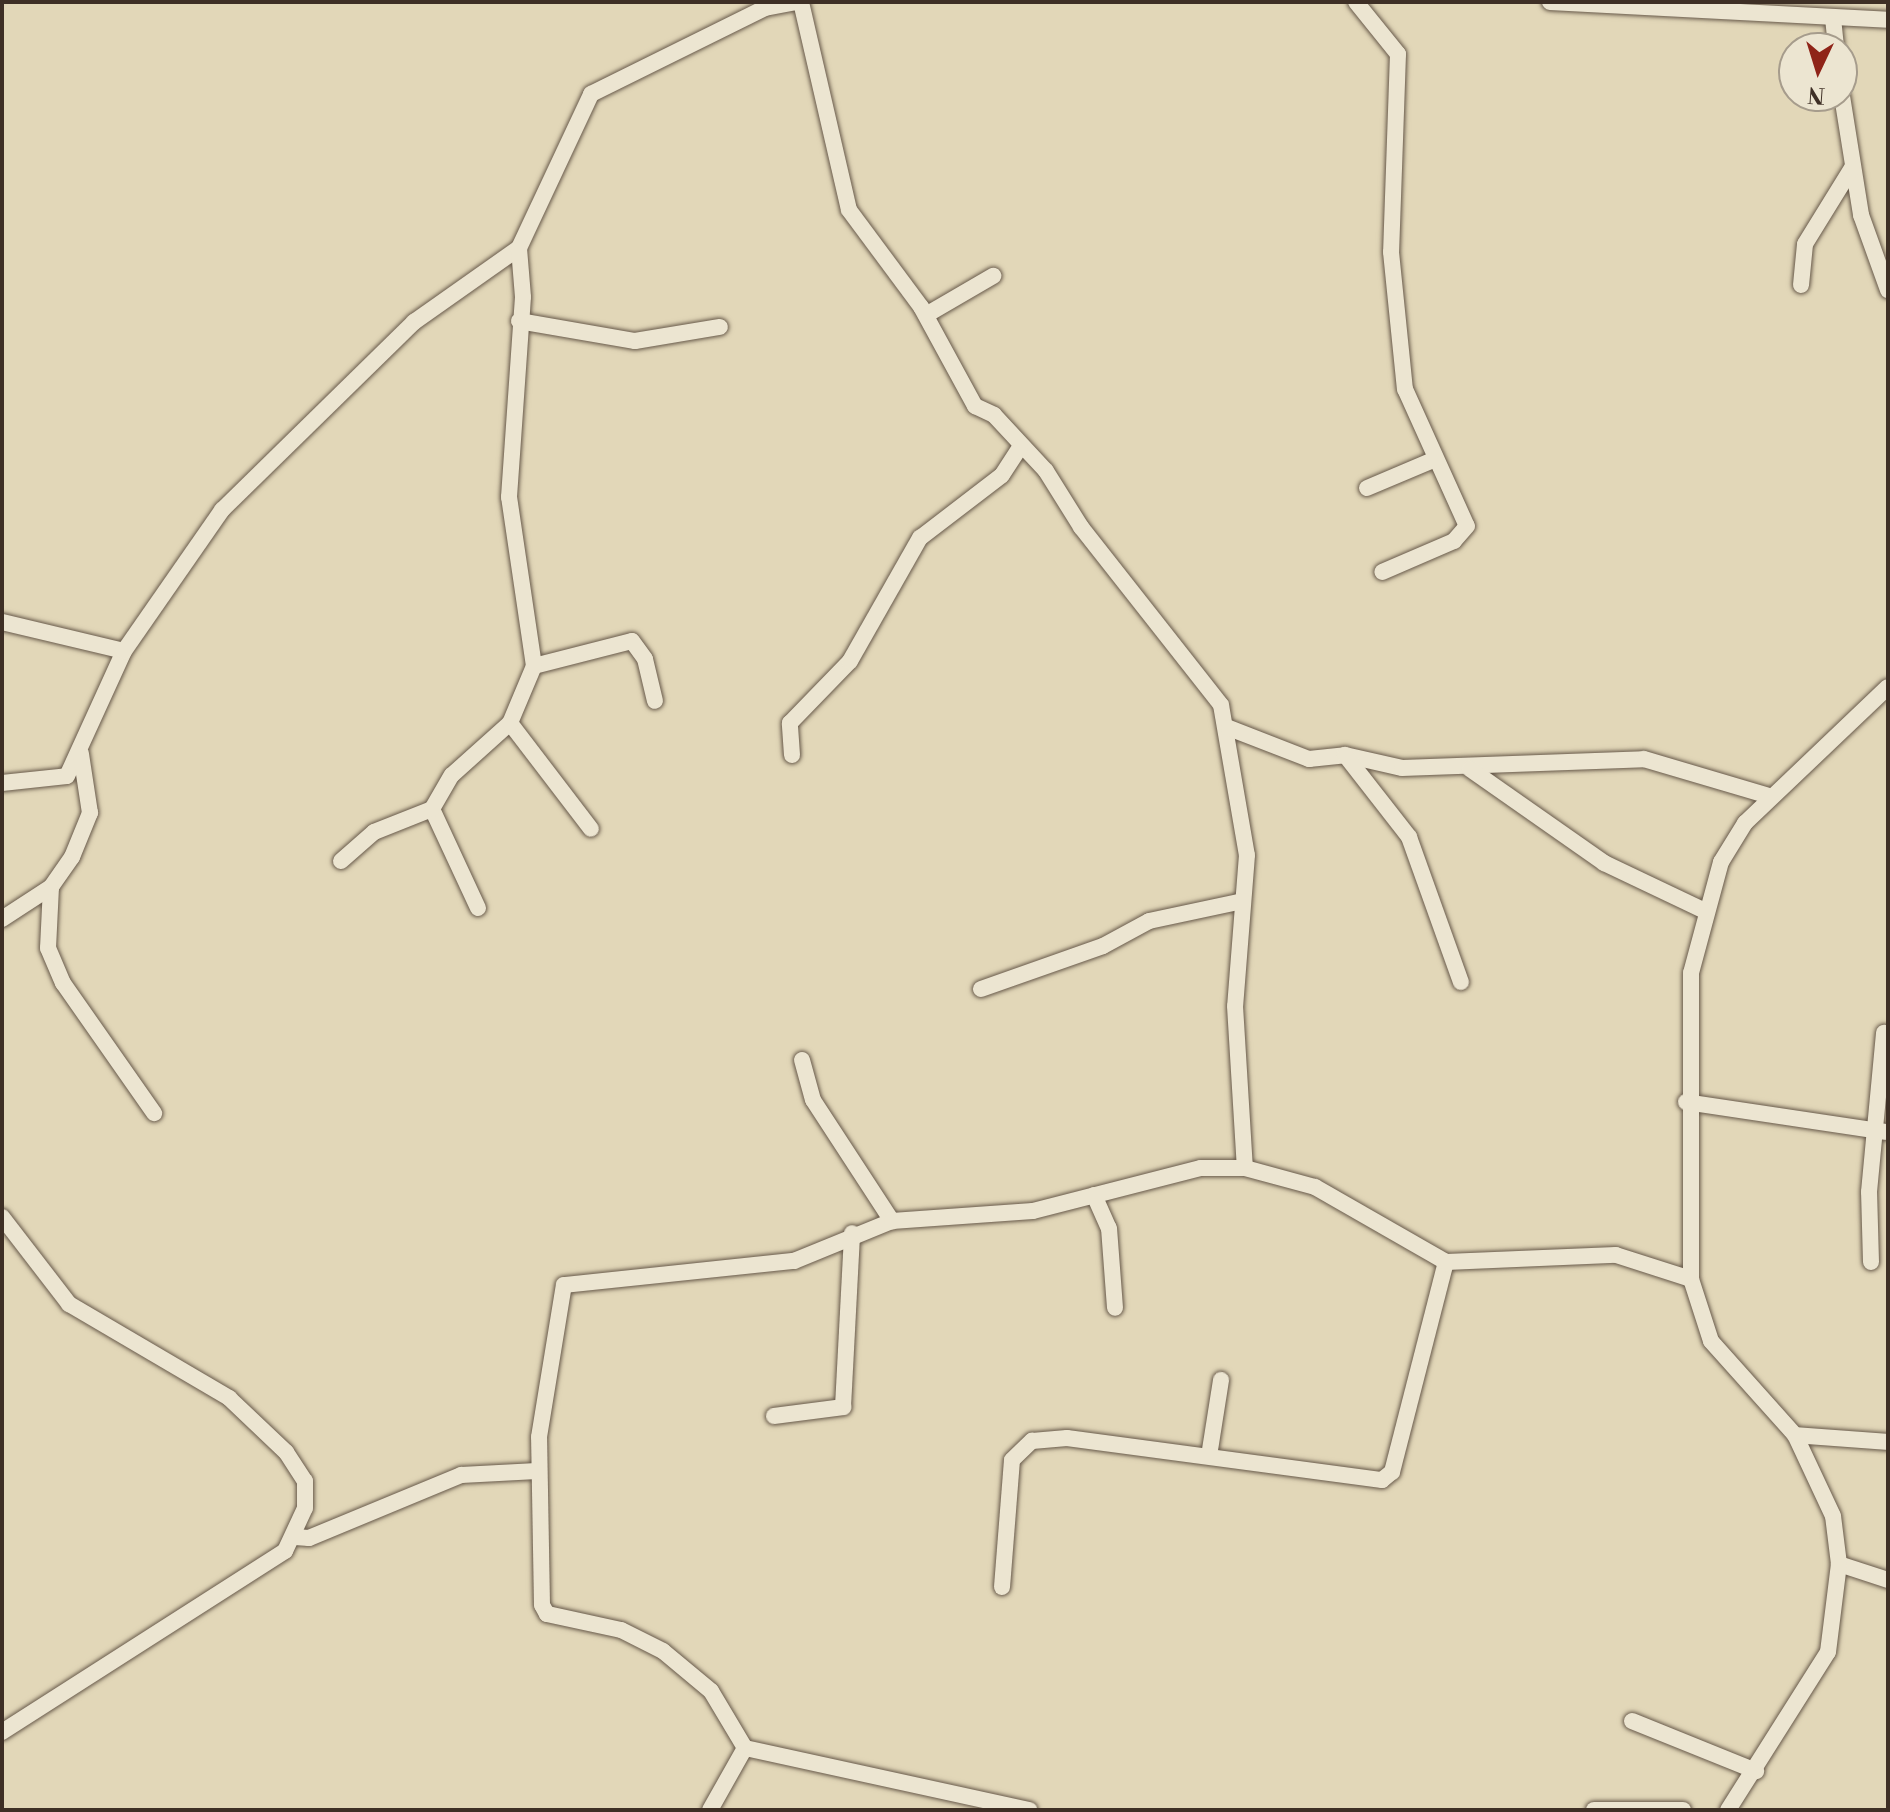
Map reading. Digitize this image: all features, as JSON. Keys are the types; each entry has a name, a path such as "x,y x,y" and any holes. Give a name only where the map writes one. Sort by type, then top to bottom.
{"street":[{"path":"341,861 374,832 432,809 452,775 510,723 534,666 509,497 519,321 519,248 591,94 765,8 798,2 837,181 849,210 926,315 975,406 994,415 1020,447 1046,471 1081,527 1199,676 1229,728 1244,820 1243,901 1235,1006 1245,1168"},
{"path":"1356,2 1398,54 1391,252 1405,389 1431,461 1467,526 1454,541 1382,572"},
{"path":"1550,2 1888,20"},
{"path":"1833,18 1834,32"},
{"path":"1844,112 1852,168 1888,290"},
{"path":"1801,285 1805,244 1852,168"},
{"path":"2,783 62,780 81,754 124,651 243,487 414,322 519,248"},
{"path":"926,315 993,276"},
{"path":"519,321 635,341 720,327"},
{"path":"792,755 790,723 850,661 920,538 1002,475 1020,447"},
{"path":"1367,488 1431,461"},
{"path":"2,622 124,651"},
{"path":"534,666 632,641 645,659 655,701"},
{"path":"1728,1810 1756,1771 1828,1652 1839,1564 1833,1516 1795,1435 1711,1341 1691,1279 1686,1102 1691,973 1705,911 1721,862 1769,796 1887,693"},
{"path":"510,723 591,829"},
{"path":"1229,728 1309,759 1345,755 1402,768 1470,769 1609,755 1769,796"},
{"path":"81,754 89,819 51,887 48,948 63,983 154,1113"},
{"path":"1345,755 1409,837 1461,982"},
{"path":"1470,769 1604,863 1705,911"},
{"path":"432,809 478,908"},
{"path":"2,919 51,887"},
{"path":"981,989 1103,946 1149,921 1243,901"},
{"path":"1871,1262 1883,1131 1884,1033"},
{"path":"802,1060 813,1100 892,1221"},
{"path":"1686,1102 1883,1131"},
{"path":"1029,1810 745,1748 711,1691 663,1651 621,1630 547,1614 537,1471 564,1285 794,1261 852,1233 892,1221 1025,1213 1176,1172 1245,1168 1315,1187 1446,1262 1616,1255 1691,1279"},
{"path":"1094,1195 1109,1228 1115,1308"},
{"path":"2,1217 69,1304 229,1398 286,1452 305,1481 295,1537 219,1597 2,1732"},
{"path":"774,1416 841,1410 852,1233"},
{"path":"1002,1587 1012,1460 1021,1445 1067,1438 1382,1480 1392,1472 1446,1262"},
{"path":"1209,1456 1221,1380"},
{"path":"1795,1435 1888,1442"},
{"path":"295,1537 309,1538 461,1475 537,1471"},
{"path":"1839,1564 1888,1580"},
{"path":"1632,1721 1756,1771"},
{"path":"710,1810 745,1748"},
{"path":"1594,1810 1683,1810"}]}
